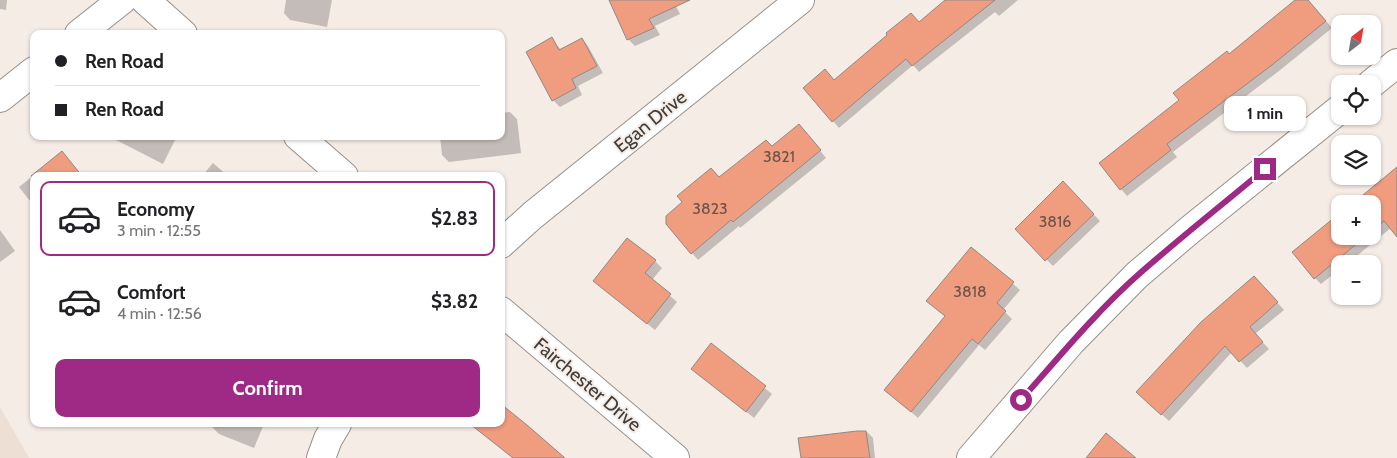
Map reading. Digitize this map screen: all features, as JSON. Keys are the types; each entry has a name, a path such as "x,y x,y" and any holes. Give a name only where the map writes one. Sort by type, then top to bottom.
{"street":[{"path":"84,30 122,0"},
{"path":"145,0 179,30"},
{"name":"Egan Drive","path":"505,240 533,215 800,0"},
{"path":"1381,76 1397,63"},
{"path":"0,98 30,74"},
{"path":"971,458 1072,342 1137,275 1331,116"},
{"path":"303,140 339,172"},
{"name":"Fairchester Drive","path":"505,314 675,458"},
{"path":"321,458 328,439 335,427"}],"shaded area":[{"path":"0,407 29,458 0,458"}],"building":[{"path":"609,0 690,0 649,19 654,28 627,40"},
{"path":"945,0 995,0 912,66 906,59 832,122 803,88 825,69 834,80 911,13 919,22"},
{"path":"1295,0 1308,0 1326,21 1272,65 1167,144 1171,150 1120,190 1099,163 1179,100 1173,93 1227,51 1229,54"},
{"path":"552,37 559,50 582,38 597,66 572,79 576,88 552,101 526,52"},
{"path":"799,124 821,150 733,222 731,220 691,254 666,224 666,216 682,202 677,196 711,168 719,177 766,140 772,146"},
{"path":"62,151 79,172 36,172"},
{"path":"1397,167 1397,237 1384,221 1381,224 1381,195 1363,195 1375,185 1381,185 1381,180"},
{"path":"1063,181 1094,214 1045,261 1015,229"},
{"path":"1331,220 1331,245 1355,245 1343,255 1331,255 1331,265 1314,279 1292,252"},
{"path":"627,238 656,260 645,273 671,294 647,324 593,281"},
{"path":"971,247 1014,282 997,303 1006,311 978,344 972,339 911,412 884,390 945,316 926,301"},
{"path":"1254,276 1278,302 1250,327 1263,342 1239,362 1225,346 1161,415 1136,392 1201,322"},
{"path":"711,343 766,386 746,412 691,369"},
{"path":"505,407 565,458 513,458 474,427 505,427"},
{"path":"866,431 870,458 801,458 798,438"},
{"path":"1106,433 1136,458 1086,458"}],"route":[{"path":"1021,400 1072,342 1137,275 1265,169"}]}
